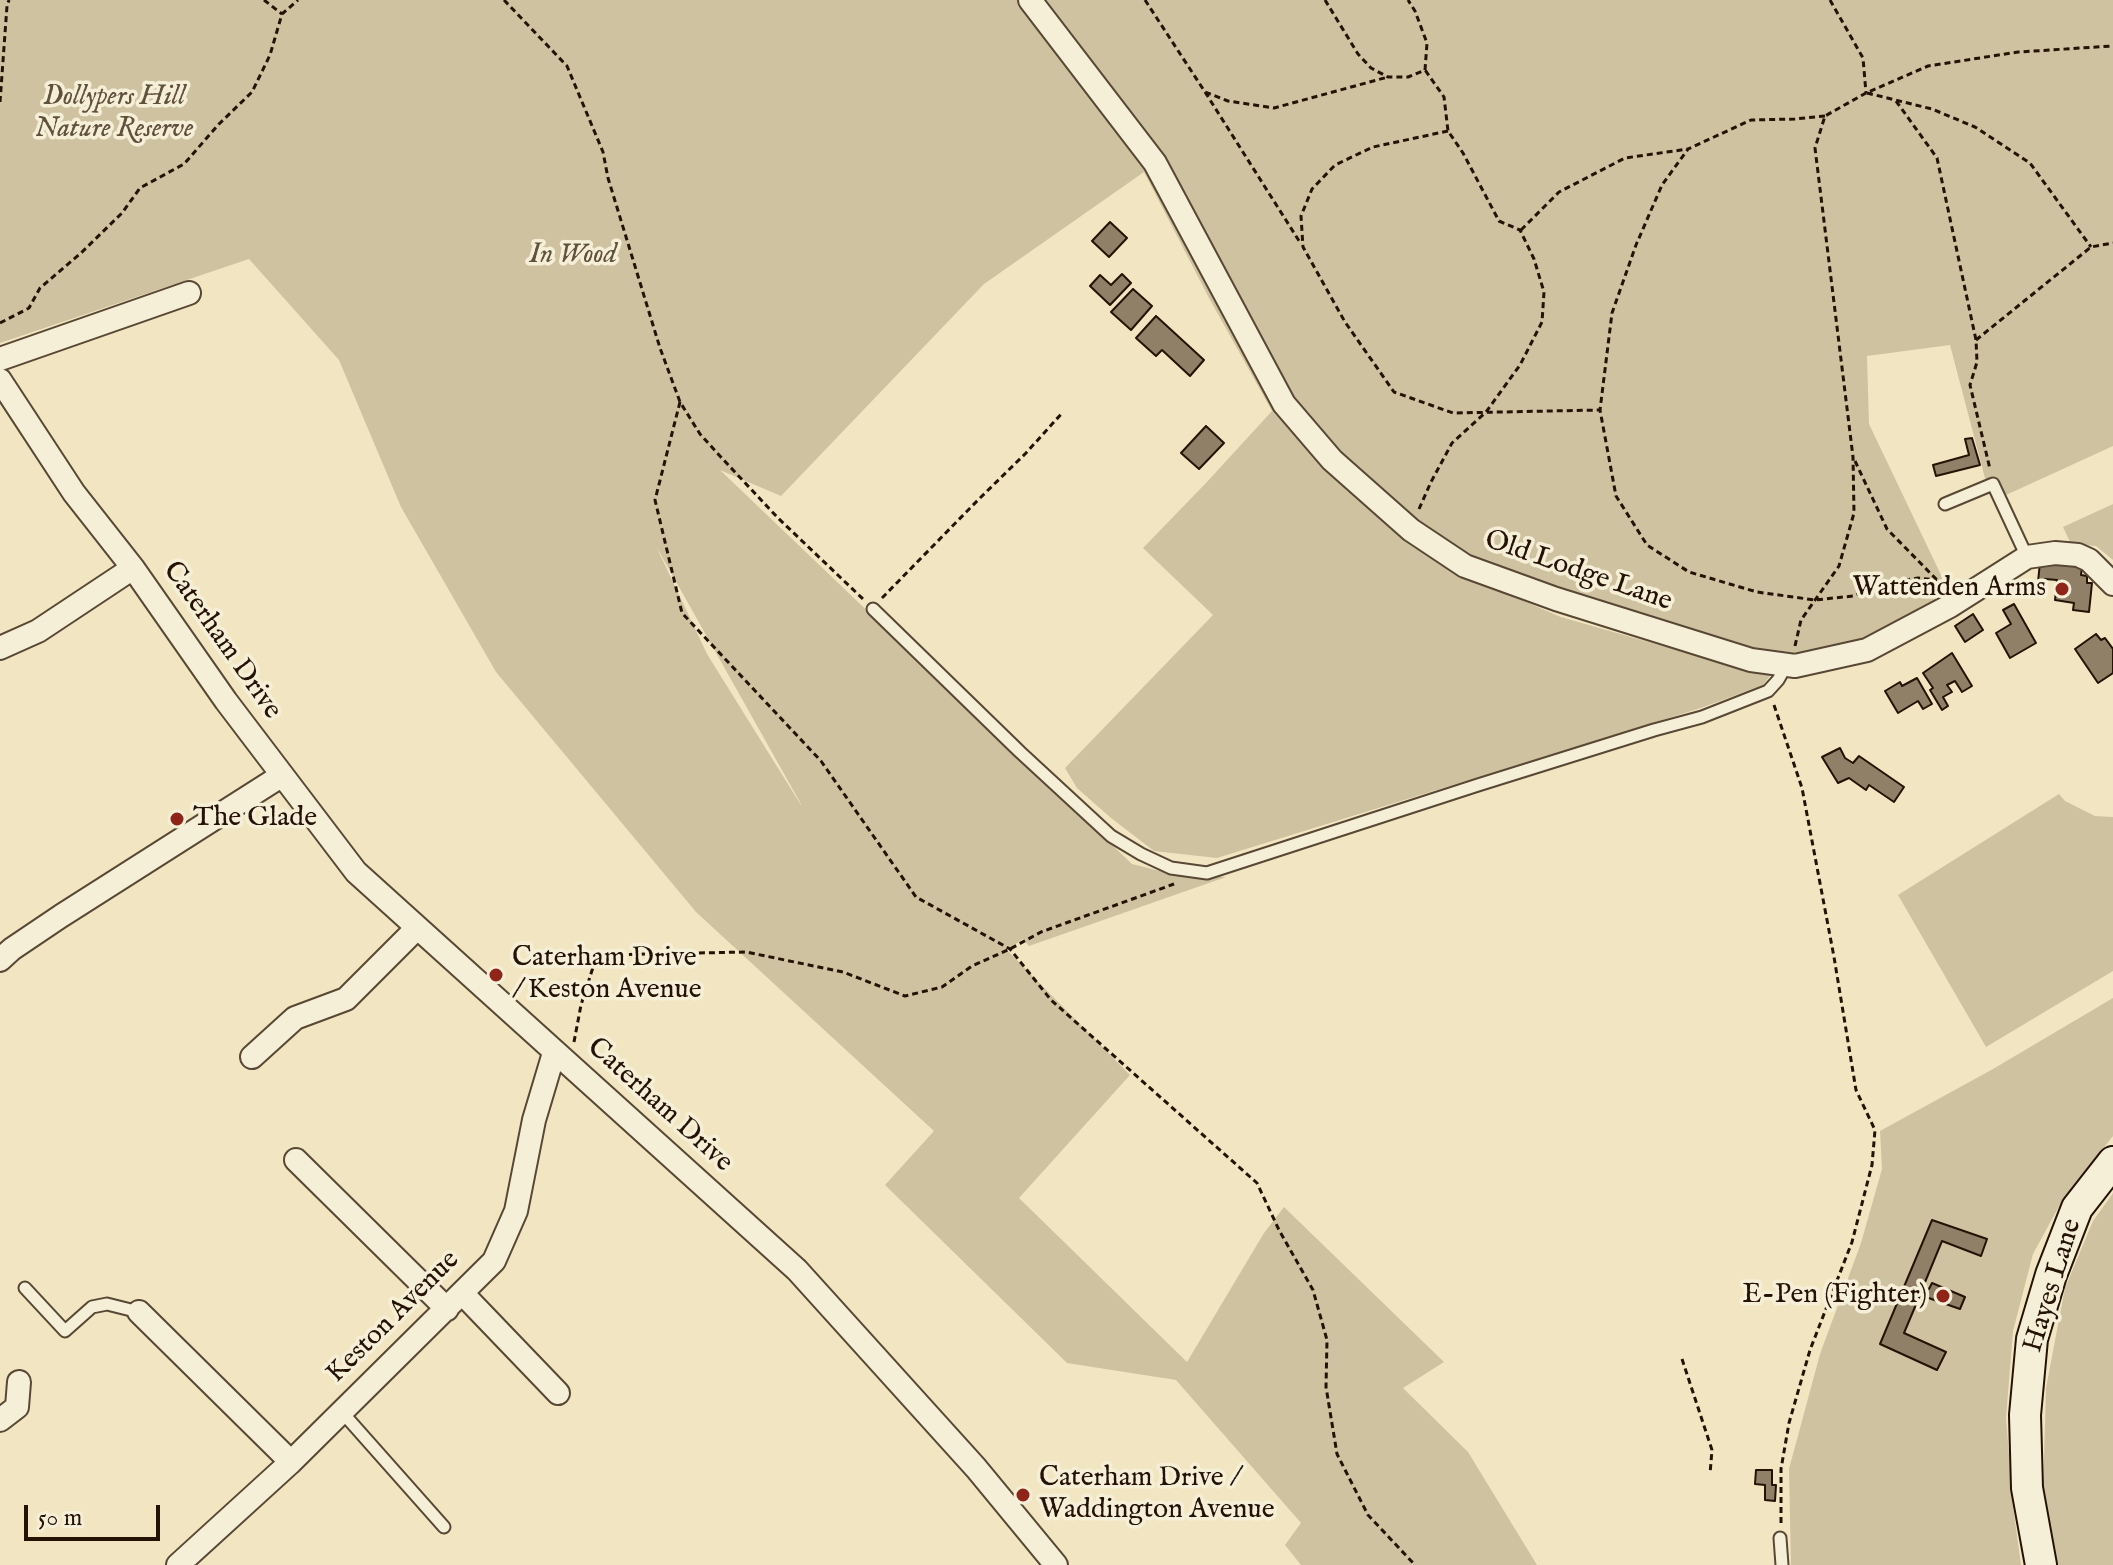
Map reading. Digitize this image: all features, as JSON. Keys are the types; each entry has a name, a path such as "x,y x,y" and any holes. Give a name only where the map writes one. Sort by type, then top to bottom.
{"street":[{"name":"Old Lodge Lane","path":"1030,0 1155,163 1284,404 1332,460 1411,530 1465,566 1556,599 1725,652 1786,666 1867,650 1950,606 2027,557 2055,553 2078,555 2089,560 2113,584"},
{"path":"0,359 189,293"},
{"name":"Caterham Drive","path":"0,380 9,414 133,568 281,776 356,872 797,1270 976,1468 1056,1565"},
{"path":"0,648 38,631 133,568"},
{"path":"0,960 61,916 281,776"},
{"path":"252,1057 295,1018 346,999 417,928"},
{"name":"Keston Avenue","path":"178,1565 291,1462 494,1261 516,1211 534,1120 562,1059"},
{"path":"296,1160 558,1393"},
{"name":"Hayes Lane","path":"2041,1565 2027,1488 2025,1415 2032,1339 2051,1275 2077,1208 2113,1162"},
{"path":"139,1312 291,1462"},
{"path":"0,1420 17,1407 19,1382"}],"lane":[{"path":"1945,504 1993,484 2027,557"},
{"path":"873,609 1111,836 1171,868 1207,873 1702,717 1768,691 1786,666"},
{"path":"25,1288 65,1331 92,1307 107,1304 139,1312"},
{"path":"342,1412 444,1527"},
{"path":"1780,1538 1782,1565"}],"path":[{"path":"0,102 9,0"},
{"path":"266,0 282,14"},
{"path":"0,323 29,308 40,288 122,213 140,188 184,164 252,92 270,55 282,14 298,0"},
{"path":"504,0 567,66 603,152 647,305 680,402 700,434 719,455 778,518 873,609 1063,412"},
{"path":"1145,0 1303,247 1345,322 1394,392 1453,413 1600,410"},
{"path":"1325,0 1358,54 1371,68 1388,77"},
{"path":"1408,0 1427,43 1425,70 1444,97 1448,131 1499,221 1520,230 1534,259 1544,292 1542,322 1520,365 1486,412 1452,443 1411,530"},
{"path":"1830,0 1863,58 1866,93"},
{"path":"1520,230 1559,192 1625,158 1688,149 1751,120 1825,116 1866,93 1928,66 2018,52 2113,46"},
{"path":"1205,92 1228,101 1274,108 1357,84 1388,77 1408,77 1425,70"},
{"path":"1866,93 1932,109 1975,127 2030,163 2091,247"},
{"path":"1896,101 1937,158 1976,340 1977,362 1970,385 1993,484"},
{"path":"1795,644 1801,620 1839,566 1854,513 1853,457 1815,148 1825,116"},
{"path":"1303,247 1301,216 1312,189 1335,165 1373,147 1448,131"},
{"path":"1688,149 1662,185 1612,313 1600,410 1616,496 1647,545 1689,572 1757,592 1815,600 1853,596 1887,583 1918,578 1937,580"},
{"path":"1976,340 2091,247 2113,243"},
{"path":"680,402 655,500 682,613 821,761 916,897 1010,949 1051,1000 1257,1183 1313,1290 1327,1340 1326,1387 1337,1454 1368,1515 1415,1565"},
{"path":"1853,457 1887,529 1937,580 1950,606"},
{"path":"1768,691 1802,788 1856,1090 1875,1130 1872,1165 1852,1242 1810,1350 1789,1423 1781,1469 1780,1538"},
{"path":"562,1059 595,961 602,955 746,952 843,972 905,996 942,987 972,966 1041,932 1207,873"},
{"path":"1682,1359 1712,1450 1710,1474"}],"green space":[{"name":"In Wood","path":"0,0 1021,0 1150,166 1280,413 1309,452 1413,547 1477,581 1561,617 1746,670 1772,673 1763,685 1701,708 1217,858 1154,851 1111,818 1077,788 1065,768 1213,615 1143,548 1272,411 1144,172 984,284 781,496 720,470 1132,864 1168,873 1226,877 1029,946 1023,939 1007,950 1130,1075 1019,1198 1187,1362 1264,1233 1284,1207 1444,1362 1403,1388 1468,1452 1537,1565 1301,1565 1285,1545 1301,1523 1176,1380 1067,1363 885,1185 934,1131 696,912 496,672 401,507 339,360 249,259 0,343","holes":["656,546 801,805 707,654"]},
{"path":"1045,0 2113,0 2113,446 2006,495 1997,478 1986,482 1950,345 1867,356 1869,424 1952,598 1867,641 1801,655 1749,651 1623,615 1472,557 1423,527 1341,453 1294,403 1159,153"},
{"path":"2113,504 2113,560 2096,546 2071,544 2063,527"},
{"path":"2059,794 2065,801 2095,816 2113,817 2113,971 1986,1047 1898,895"},
{"path":"2113,998 2113,1136 2063,1199 2033,1254 2013,1331 2006,1418 2021,1565 1791,1565 1789,1469 1820,1354 1861,1243 1882,1169 1880,1131"},
{"path":"2113,1193 2113,1565 2052,1565 2043,1495 2046,1388 2065,1288 2093,1221"}],"building":[{"path":"1110,222 1127,238 1109,257 1092,241"},
{"path":"1122,274 1131,283 1110,305 1090,286 1100,275 1111,285"},
{"path":"1133,289 1152,306 1131,330 1111,312"},
{"path":"1156,316 1204,360 1190,376 1162,350 1156,356 1136,338"},
{"path":"1206,426 1224,443 1199,469 1181,453"},
{"path":"1972,438 1980,465 1936,476 1933,465 1969,455 1965,439"},
{"path":"2040,562 2082,567 2081,575 2087,576 2087,583 2092,583 2089,612 2073,610 2074,603 2055,600 2057,580 2038,582"},
{"path":"2014,604 2036,643 2010,658 1996,633 2011,624 2003,610"},
{"path":"1973,614 1983,630 1965,642 1955,626"},
{"path":"2096,634 2101,640 2105,638 2113,649 2113,673 2098,683 2075,649"},
{"path":"1952,653 1972,686 1962,692 1955,681 1947,685 1952,692 1943,697 1948,706 1942,710 1923,673"},
{"path":"1917,678 1932,704 1923,709 1918,701 1898,713 1885,691 1900,682 1902,686"},
{"path":"1840,748 1845,758 1853,763 1859,756 1904,787 1894,802 1869,785 1866,790 1849,778 1838,783 1822,757"},
{"name":"E-Pen (Fighter)","path":"1932,1220 1987,1239 1981,1256 1942,1241 1923,1287 1929,1289 1932,1283 1965,1297 1960,1309 1920,1295 1904,1333 1946,1352 1937,1370 1880,1344"},
{"path":"1756,1470 1772,1470 1772,1485 1776,1485 1775,1501 1765,1500 1765,1485 1755,1484"}],"place":[{"name":"Wattenden Arms","path":"2062,589"},
{"name":"The Glade","path":"177,819"},
{"name":"Caterham Drive / Keston Avenue","path":"496,975"},
{"name":"E-Pen (Fighter)","path":"1943,1296"},
{"name":"Caterham Drive / Waddington Avenue","path":"1023,1495"}],"park label":[{"name":"Dollypers Hill Nature Reserve","path":"114,114"}]}
